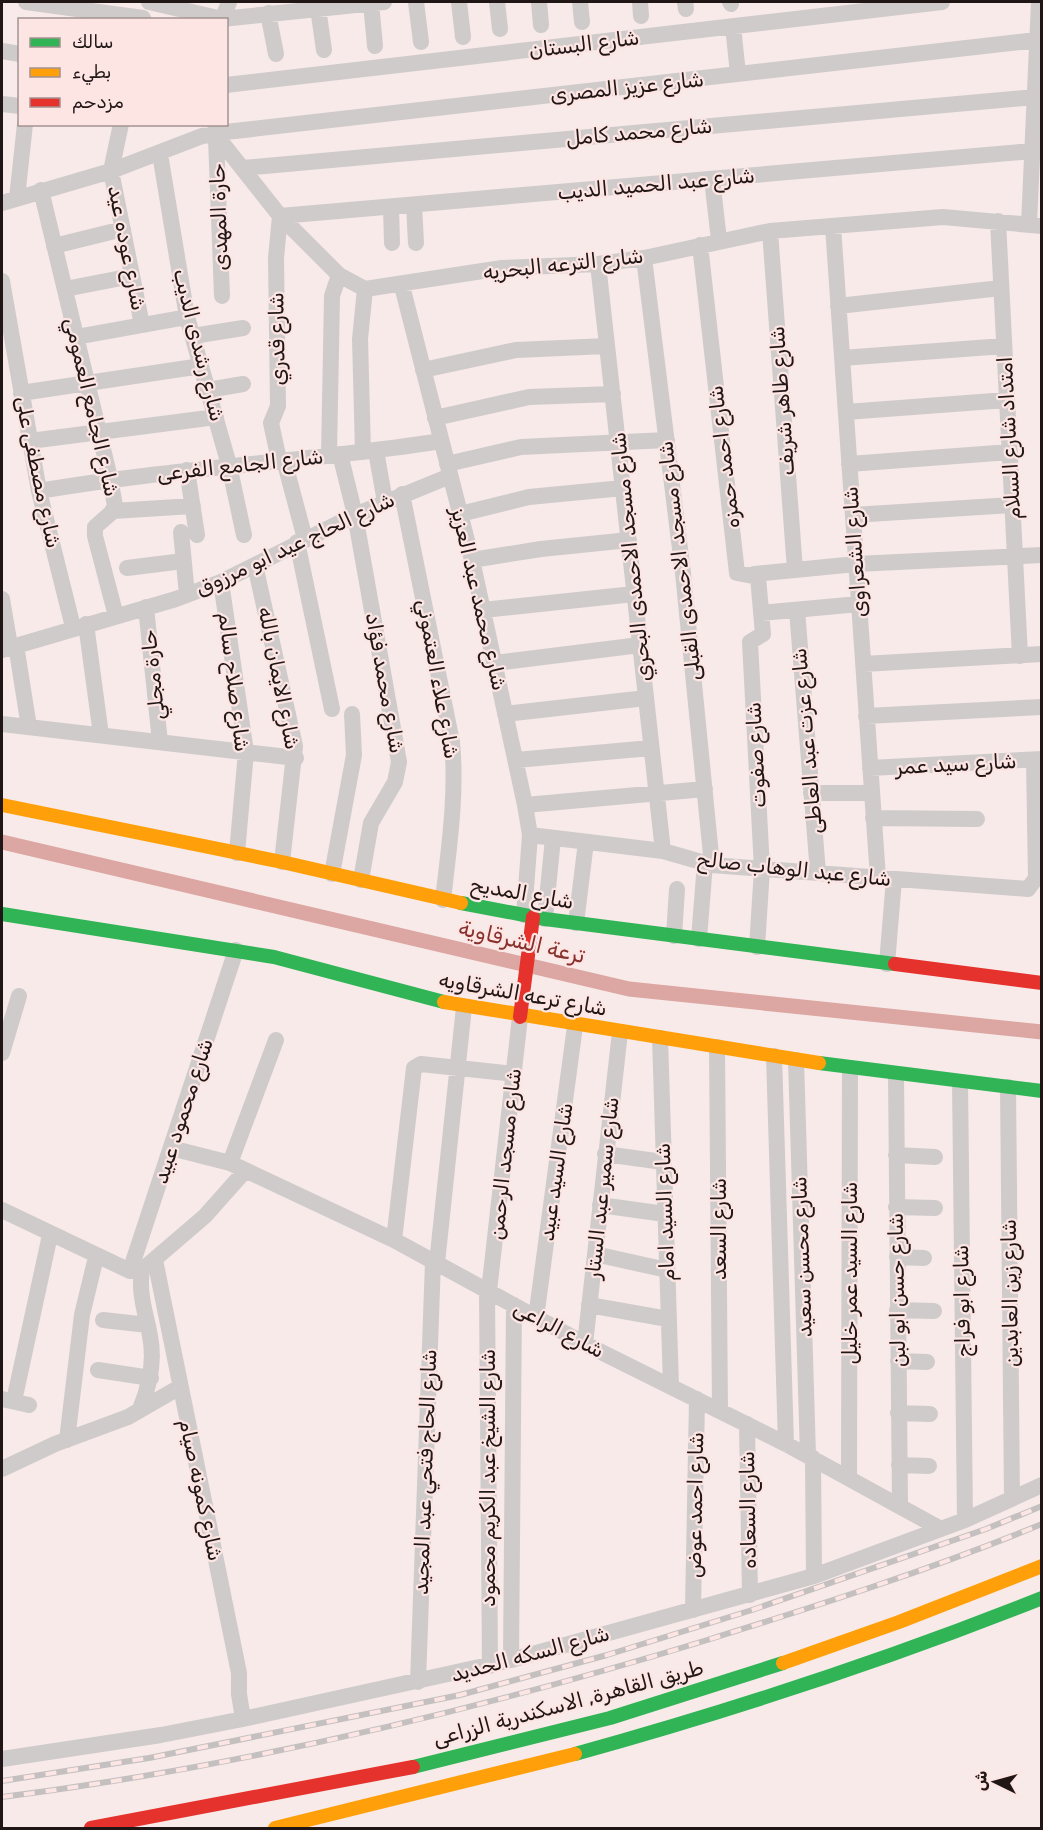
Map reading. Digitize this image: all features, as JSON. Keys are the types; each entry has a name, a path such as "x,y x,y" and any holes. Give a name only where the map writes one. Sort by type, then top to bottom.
{"main road":[{"name":"شارع المديح","path":"2,805 282,862 443,900 534,917 1041,983"},
{"name":"شارع ترعه الشرقاويه","path":"2,914 236,950 464,1007 521,1010 575,1026 850,1068 1041,1091"},
{"path":"521,1010 534,917"},
{"name":"طريق القاهرة, الاسكندرية الزراعى","path":"91,1828 251,1800 463,1755 676,1698 874,1632 1041,1566"},
{"path":"275,1828 456,1787 686,1724 896,1655 1041,1598"}],"street":[{"path":"34,2 145,10 213,18"},
{"path":"222,18 229,2"},
{"path":"228,18 377,2 375,46"},
{"path":"417,2 421,42"},
{"path":"459,2 463,37"},
{"path":"497,2 500,29"},
{"path":"539,2 541,25"},
{"path":"580,2 582,22"},
{"name":"شارع البستان","path":"228,86 942,2"},
{"path":"1035,225 1032,151 1037,108 1038,2"},
{"path":"318,8 324,50"},
{"path":"268,13 276,54"},
{"path":"733,27 738,74"},
{"name":"شارع عزيز المصرى","path":"9,200 111,171 202,136 738,74 1039,31"},
{"path":"2,51 18,54"},
{"path":"2,104 18,106"},
{"name":"شارع محمد كامل","path":"243,168 1037,108"},
{"path":"9,200 25,126"},
{"path":"111,171 121,126"},
{"path":"217,134 280,216 339,275 365,289 360,339 370,452 385,502"},
{"name":"حارة المهدى","path":"217,134 222,296"},
{"name":"شارع عبد الحميد الديب","path":"280,216 1032,151"},
{"name":"شارع رشدى الديب","path":"159,154 187,317 229,465 244,535"},
{"name":"شارع عوده عيد","path":"111,171 142,325"},
{"path":"712,179 719,240"},
{"name":"شارع الجامع العمومي","path":"41,190 115,506 113,511 95,527 95,536 116,616"},
{"path":"414,205 416,243"},
{"path":"391,207 392,243"},
{"name":"شارع قدري","path":"280,216 276,258 278,406 271,423 301,540 332,709"},
{"name":"شارع الترعه البحريه","path":"365,289 402,286 502,268 598,264 644,258 719,240 770,231 943,218 998,220 1035,225"},
{"name":"امتداد شارع السلام","path":"998,220 1020,656"},
{"name":"شارع الشعراوى","path":"833,226 873,818 886,879 888,964"},
{"path":"54,246 123,229"},
{"name":"شارع طاهر شريف","path":"770,231 795,570"},
{"name":"شارع احمد حمزه","path":"700,245 737,573 754,574"},
{"name":"شارع مسجد الاحمدى القبلى","path":"644,258 705,789 709,864 699,939"},
{"name":"شارع مسجد الاحمدى البحري","path":"598,264 663,851"},
{"name":"شارع محمد فؤاد","path":"339,275 332,297 334,455 356,515 399,762 395,782 371,823 362,880"},
{"path":"65,289 132,276"},
{"name":"شارع مصطفى على","path":"2,281 39,490 79,625 101,735"},
{"name":"شارع محمد عبد العزيز","path":"402,286 472,560 516,760 530,835 534,917"},
{"path":"838,306 1001,288"},
{"path":"76,337 187,317"},
{"path":"193,336 243,328"},
{"path":"423,370 516,350 607,346"},
{"path":"842,358 1004,346"},
{"path":"21,393 201,366"},
{"path":"208,390 243,384"},
{"path":"435,418 529,397 613,394"},
{"path":"846,412 1007,400"},
{"path":"30,441 216,417"},
{"name":"شارع الحاج عيد ابو مرزوق","path":"9,647 187,595 221,582 301,540 449,470 521,447 666,440"},
{"name":"شارع الجامع الفرعى","path":"39,490 110,478 370,452 441,441"},
{"path":"849,464 1010,452"},
{"path":"187,470 193,506 183,561 187,595"},
{"path":"460,514 529,497 623,488"},
{"name":"شارع علاء العتموني","path":"402,494 452,742 453,809 443,900"},
{"path":"853,515 1012,505"},
{"path":"113,511 193,506"},
{"path":"472,560 540,549 628,540"},
{"path":"754,574 856,564 1041,555"},
{"path":"127,568 183,561"},
{"name":"شارع الايمان بالله","path":"255,565 295,746 296,758 282,862"},
{"path":"754,574 758,577 761,613 859,604"},
{"name":"شارع صلاح سالم","path":"221,582 246,752 237,854"},
{"path":"483,610 634,594"},
{"path":"2,599 9,647 28,727"},
{"name":"حارة مجلي","path":"146,607 160,742"},
{"name":"شارع عزت عبد العاطى","path":"797,610 818,873"},
{"name":"شارع صفوت","path":"757,947 762,869 750,642 762,636 761,613"},
{"path":"495,663 640,645"},
{"path":"863,664 1041,654"},
{"path":"505,714 646,698"},
{"path":"866,716 1041,707"},
{"path":"332,874 354,755 352,714"},
{"path":"2,724 296,758"},
{"path":"516,760 651,748"},
{"name":"شارع عبد الوهاب صالح","path":"530,835 663,851 709,864 1023,890 1031,887 1036,878 1038,760"},
{"name":"شارع سيد عمر","path":"870,768 1038,760"},
{"path":"525,805 705,789"},
{"path":"811,793 872,793"},
{"path":"873,818 977,819"},
{"path":"534,917 553,838"},
{"path":"576,923 586,842"},
{"path":"674,936 677,889"},
{"name":"شارع محمود عبيد","path":"142,1267 171,1148 236,950"},
{"path":"2,1053 19,996"},
{"name":"شارع الحاج فتحي عبد المجيد","path":"418,1682 435,1262 464,1007"},
{"name":"شارع مسجد الرحمن","path":"488,1290 521,1010"},
{"name":"شارع السيد عبيد","path":"536,1318 575,1026"},
{"name":"شارع سمير عبد الستار","path":"585,1344 620,1032"},
{"name":"شارع السيد امام","path":"660,1038 671,1386"},
{"path":"140,1409 151,1378 152,1351 141,1292 142,1267 205,1216 238,1167 276,1040"},
{"name":"شارع السعد","path":"717,1047 720,1411"},
{"path":"774,1056 786,1444"},
{"name":"شارع محسن سعيد","path":"796,1060 814,1576"},
{"path":"394,1240 412,1072 421,1064 514,1074"},
{"name":"شارع السيد عمر خليل","path":"849,1477 850,1068"},
{"name":"شارع حسن ابو لبن","path":"896,1074 900,1506"},
{"name":"شارع ابو فراج","path":"960,1082 965,1520"},
{"name":"شارع زين العابدين","path":"1008,1088 1012,1499"},
{"name":"شارع الراعى","path":"171,1148 238,1167 394,1240 585,1344 810,1456 941,1529"},
{"path":"605,1154 663,1162"},
{"path":"896,1155 935,1157"},
{"path":"600,1205 665,1214"},
{"path":"896,1207 935,1208"},
{"path":"2,1210 96,1257 142,1267"},
{"path":"15,1402 50,1235"},
{"path":"595,1254 667,1270"},
{"path":"67,1440 82,1315 96,1257"},
{"path":"897,1257 924,1258"},
{"name":"شارع كمونه صيام","path":"142,1267 180,1387 239,1673 239,1694 243,1719"},
{"name":"شارع الشيخ عبد الكريم محمود","path":"488,1290 490,1666"},
{"path":"511,1660 514,1305"},
{"path":"589,1305 668,1319"},
{"path":"897,1310 934,1311"},
{"path":"103,1320 148,1325"},
{"path":"898,1361 927,1362"},
{"path":"98,1370 151,1378"},
{"path":"2,1468 104,1427 180,1387"},
{"name":"شارع احمد عوض","path":"693,1610 697,1399"},
{"path":"898,1413 930,1414"},
{"name":"شارع السعاده","path":"747,1424 750,1595"},
{"path":"899,1465 929,1466"},
{"name":"شارع السكه الحديد","path":"2,1759 161,1735 490,1666 814,1576 965,1520 1041,1485"}],"waterway":[{"name":"ترعة الشرقاوية","path":"2,842 629,989 1042,1032"}],"railway":[{"path":"2,1781 149,1758 460,1695 607,1655 752,1610 986,1529 1042,1506"},
{"path":"2,1797 91,1785 268,1753 531,1691 618,1667 832,1600 917,1572 1042,1524"}],"traffic: fast":[{"path":"461,903 545,919 895,964"},
{"path":"2,914 274,957 444,1002"},
{"path":"819,1063 1042,1091"},
{"path":"575,1754 694,1720 811,1682 927,1642 1042,1598"},
{"path":"413,1767 610,1718 783,1663"}],"traffic: slow":[{"path":"2,805 282,862 461,903"},
{"path":"444,1002 819,1063"},
{"path":"783,1663 899,1622 1042,1566"},
{"path":"275,1828 575,1754"}],"traffic: jam":[{"path":"520,1017 533,917"},
{"path":"895,964 1042,983"},
{"path":"91,1828 413,1767"}]}
